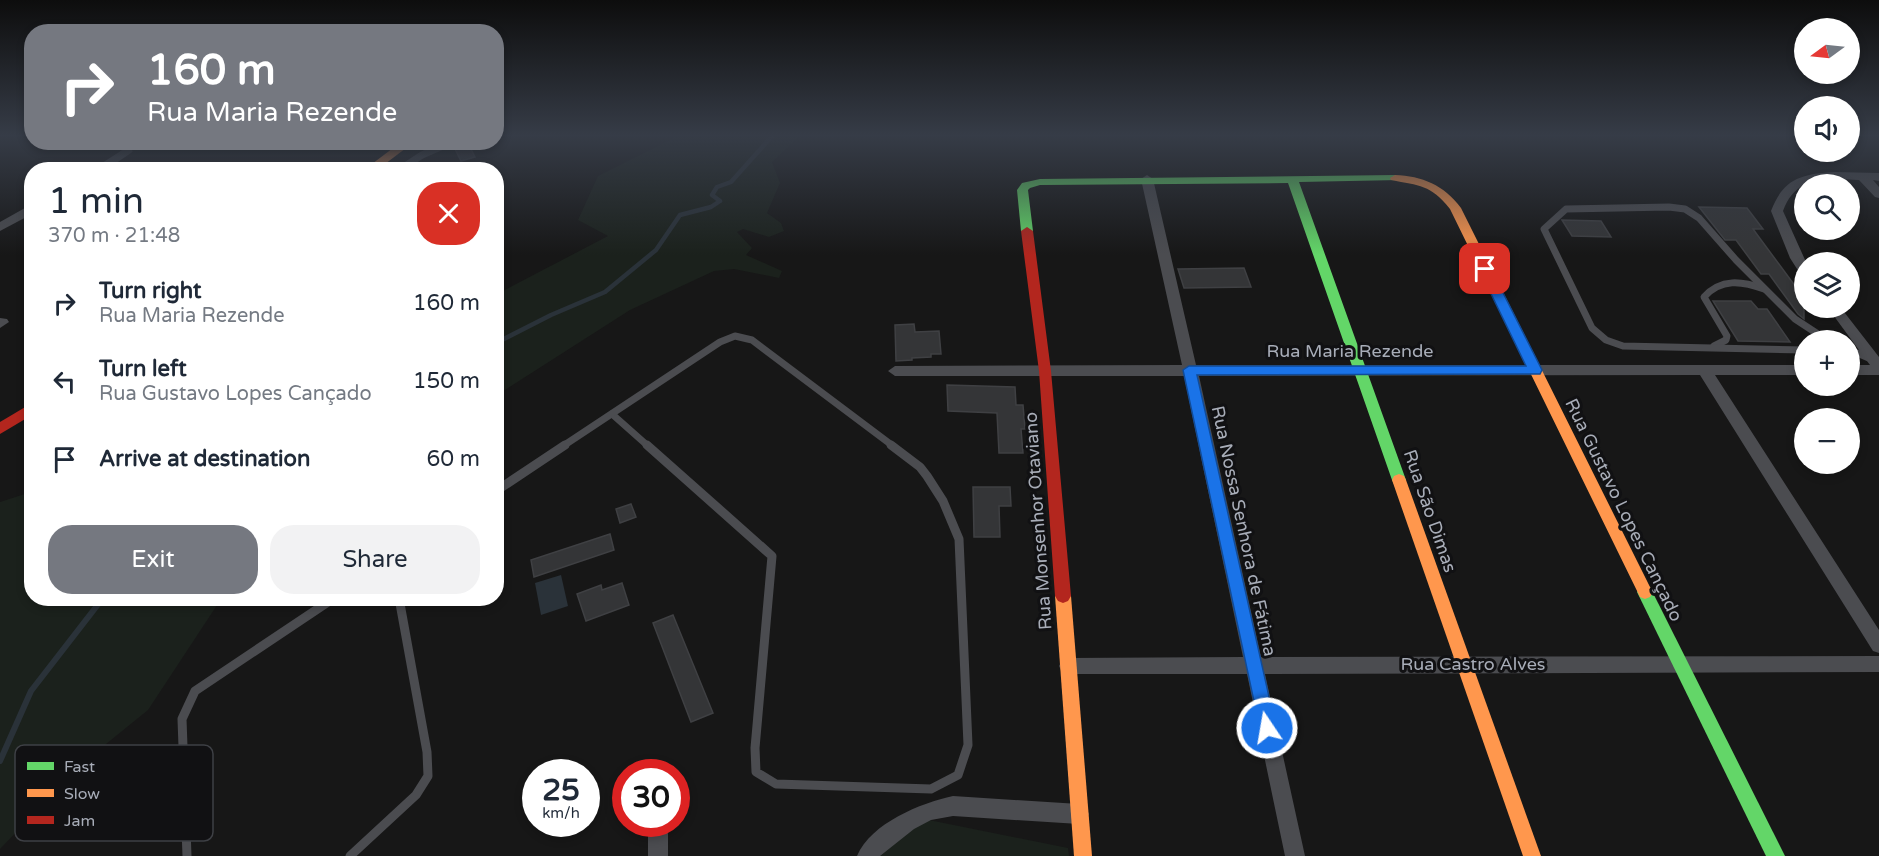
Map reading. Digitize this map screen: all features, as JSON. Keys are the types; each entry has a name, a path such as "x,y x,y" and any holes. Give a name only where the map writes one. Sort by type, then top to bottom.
{"street":[{"path":"1794,253 1777,211 1781,197 1795,184 1809,177 1879,177"},
{"path":"1863,177 1879,194"},
{"path":"1147,179 1292,179"},
{"name":"Rua Monsenhor Otaviano","path":"1083,856 1045,370 1022,194 1026,185 1040,182 1147,179"},
{"name":"Rua Nossa Senhora de Fátima","path":"1147,179 1157,216 1295,856"},
{"name":"Rua Gustavo Lopes Cançado","path":"1292,179 1418,179 1433,184 1446,195 1455,208 1776,856"},
{"name":"Rua São Dimas","path":"1292,179 1532,856"},
{"path":"0,227 24,213"},
{"path":"1842,318 1878,366 1860,369"},
{"name":"Rua Maria Rezende","path":"895,370 1794,370"},
{"path":"1704,370 1879,645"},
{"path":"0,429 24,413"},
{"name":"Rua Castro Alves","path":"1068,666 1879,664"},
{"path":"867,856 875,846 906,822 929,811 953,806 1079,814"},
{"path":"658,837 658,856"}],"lane":[{"path":"1794,350 1623,346 1607,342 1592,328 1544,229 1566,209 1669,207 1685,209 1707,225 1736,261 1795,319 1812,330"},
{"path":"1707,348 1720,344 1727,336 1704,297 1710,288 1724,282 1739,282 1766,290"},
{"path":"504,486 720,342 735,336 752,340 920,467 938,488 947,504 959,539 968,745 957,775 931,789 776,784 756,772 755,748 772,556 612,414"},
{"path":"1860,356 1878,366"},
{"path":"183,745 182,719 195,691 322,606"},
{"path":"350,856 416,795 428,776 427,752 400,606"},
{"path":"186,841 187,856"}],"shaded area":[{"path":"777,175 780,183 767,213 781,223 784,231 769,237 743,229 737,232 752,248 746,255 782,271 779,278 734,269 714,271 630,310 504,391 504,290 608,236 578,220 598,176"},
{"path":"24,494 24,606 216,606 148,710 105,745 15,745 15,833 0,849 0,502"},
{"path":"561,575 568,606 541,615 535,583"},
{"path":"919,818 1068,848 1069,856 874,856"}],"building":[{"path":"1699,207 1747,208 1763,229 1753,229 1794,284 1794,308 1769,274 1761,274 1736,240 1725,240"},
{"path":"1562,220 1601,221 1611,237 1572,236"},
{"path":"1244,268 1251,287 1184,288 1178,269"},
{"path":"1713,301 1751,301 1758,309 1767,309 1790,342 1738,341"},
{"path":"914,324 915,332 939,331 941,354 896,361 895,325"},
{"path":"947,385 1015,387 1016,405 1023,405 1025,429 1021,429 1023,453 999,453 997,413 948,411"},
{"path":"973,487 1010,487 1011,506 999,506 1000,537 974,537"},
{"path":"631,504 636,517 620,523 616,509"},
{"path":"610,534 614,550 534,577 531,560"},
{"path":"622,583 629,605 586,621 577,594 601,585 602,590"},
{"path":"673,615 713,713 691,722 653,623"}],"waterway":[{"path":"504,339 551,315 605,292 656,250 680,215 711,207 720,201 712,195 717,187 731,182 737,175"},
{"path":"0,761 31,691 97,606"}],"traffic: fast":[{"path":"1027,231 1022,190 1026,185 1040,182 1395,178"},
{"path":"1292,179 1399,480"},
{"path":"1645,592 1776,856"}],"traffic: slow":[{"path":"1395,178 1404,178 1429,185 1443,194 1455,208 1645,592"},
{"path":"1399,480 1532,856"},
{"path":"1063,596 1083,856"}],"traffic: jam":[{"path":"1027,231 1045,371 1063,596"},
{"path":"0,429 24,413"}],"route":[{"path":"1267,728 1189,370 1535,370 1485,269"}]}
